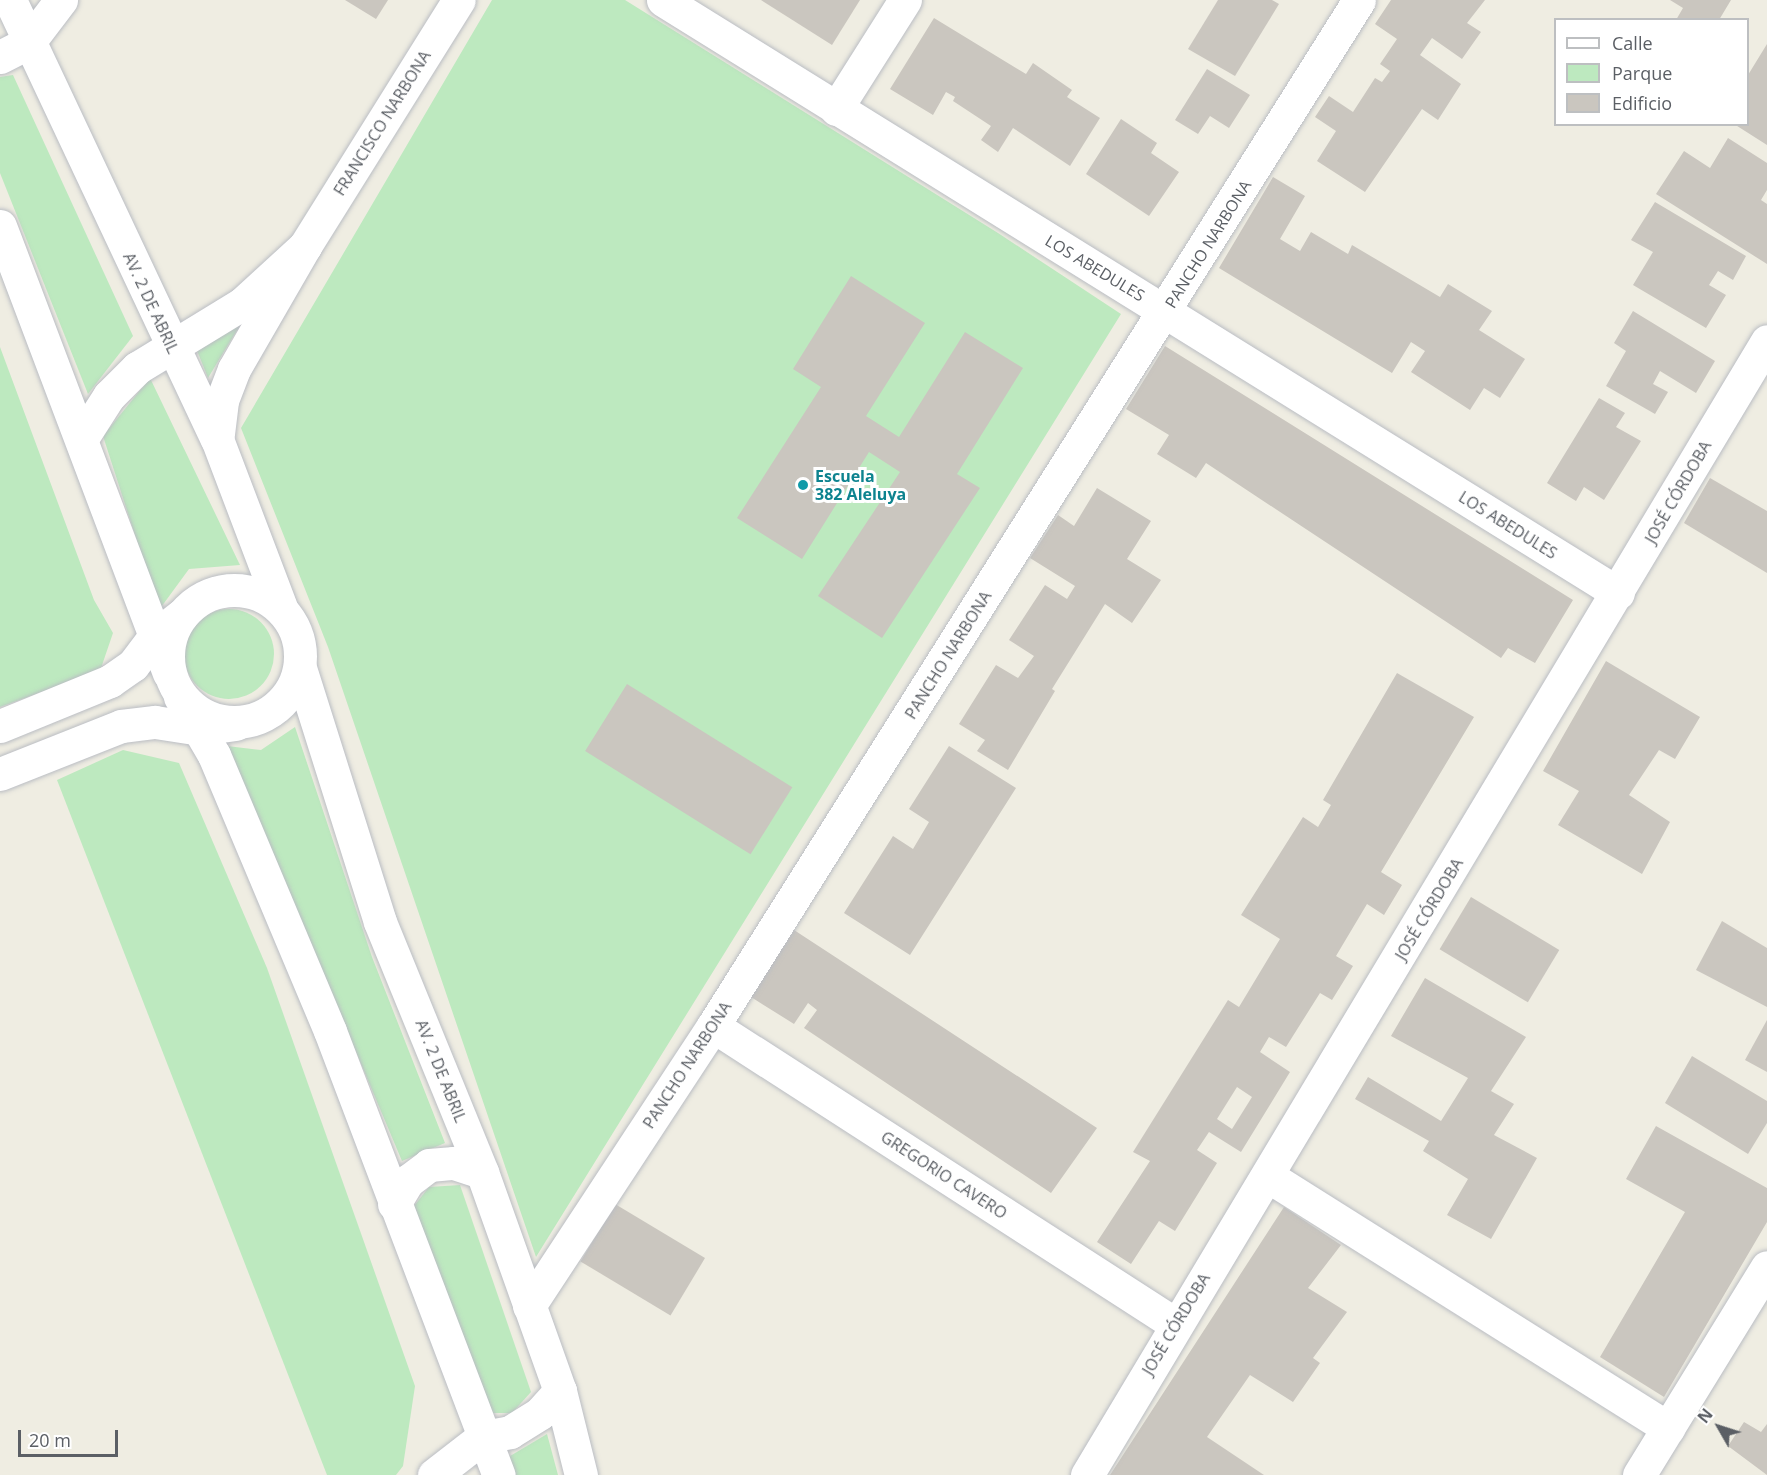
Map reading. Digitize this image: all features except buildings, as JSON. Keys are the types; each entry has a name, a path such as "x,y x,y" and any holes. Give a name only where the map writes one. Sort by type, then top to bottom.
{"street":[{"name":"AV. 2 DE ABRIL","path":"10,0 217,439 282,610"},
{"path":"0,57 29,42 61,0"},
{"name":"FRANCISCO NARBONA","path":"217,439 222,400 234,369 305,246 459,0"},
{"name":"LOS ABEDULES","path":"663,0 1618,593"},
{"path":"836,109 905,0"},
{"name":"PANCHO NARBONA","path":"529,1306 713,1026 1166,311 1359,0"},
{"path":"0,226 155,636 175,685 200,729 330,1031 499,1475"},
{"name":"FRANCISCO NARBONA","path":"82,438 109,396 137,368 242,304 305,246"},
{"name":"JOSÉ CÓRDOBA","path":"1088,1475 1175,1324 1268,1176 1767,341"},
{"path":"0,726 110,681 133,665 155,636 212,593 231,589 267,598 282,610 298,636 300,668 292,689 278,707 258,719 200,729 155,722 121,726 0,774"},
{"path":"182,615 167,652 175,685 195,711 215,721 236,724"},
{"name":"AV. 2 DE ABRIL","path":"300,668 380,922 482,1172 560,1391 581,1475"},
{"name":"GREGORIO CAVERO","path":"713,1026 1175,1324"},
{"path":"394,1204 408,1181 429,1165 454,1163 482,1172"},
{"path":"1268,1176 1668,1428"},
{"path":"1639,1475 1767,1267"},
{"path":"434,1475 483,1437 510,1432 540,1413 560,1391"}],"green space":[{"path":"492,0 625,0 998,233 1121,314 536,1257 328,647 241,428"},
{"path":"13,75 133,336 88,394 0,173 0,77"},
{"path":"251,307 208,378 196,348"},
{"path":"0,347 94,600 113,633 100,671 0,707"},
{"path":"150,378 240,565 189,569 159,610 103,436"},
{"path":"229,609 246,613 261,622 270,637 274,654 270,671 261,686 246,695 229,699 212,695 197,686 188,671 184,654 188,637 197,622 212,613"},
{"path":"295,727 372,957 445,1143 402,1161 227,746 261,750"},
{"path":"123,750 179,763 267,968 415,1386 403,1466 396,1475 327,1475 57,780"},
{"path":"460,1185 531,1392 512,1413 488,1413 414,1206 429,1187"},
{"path":"547,1434 558,1475 513,1475 505,1459"}],"place":[{"name":"Escuela 382 Aleluya","path":"803,485"}]}
